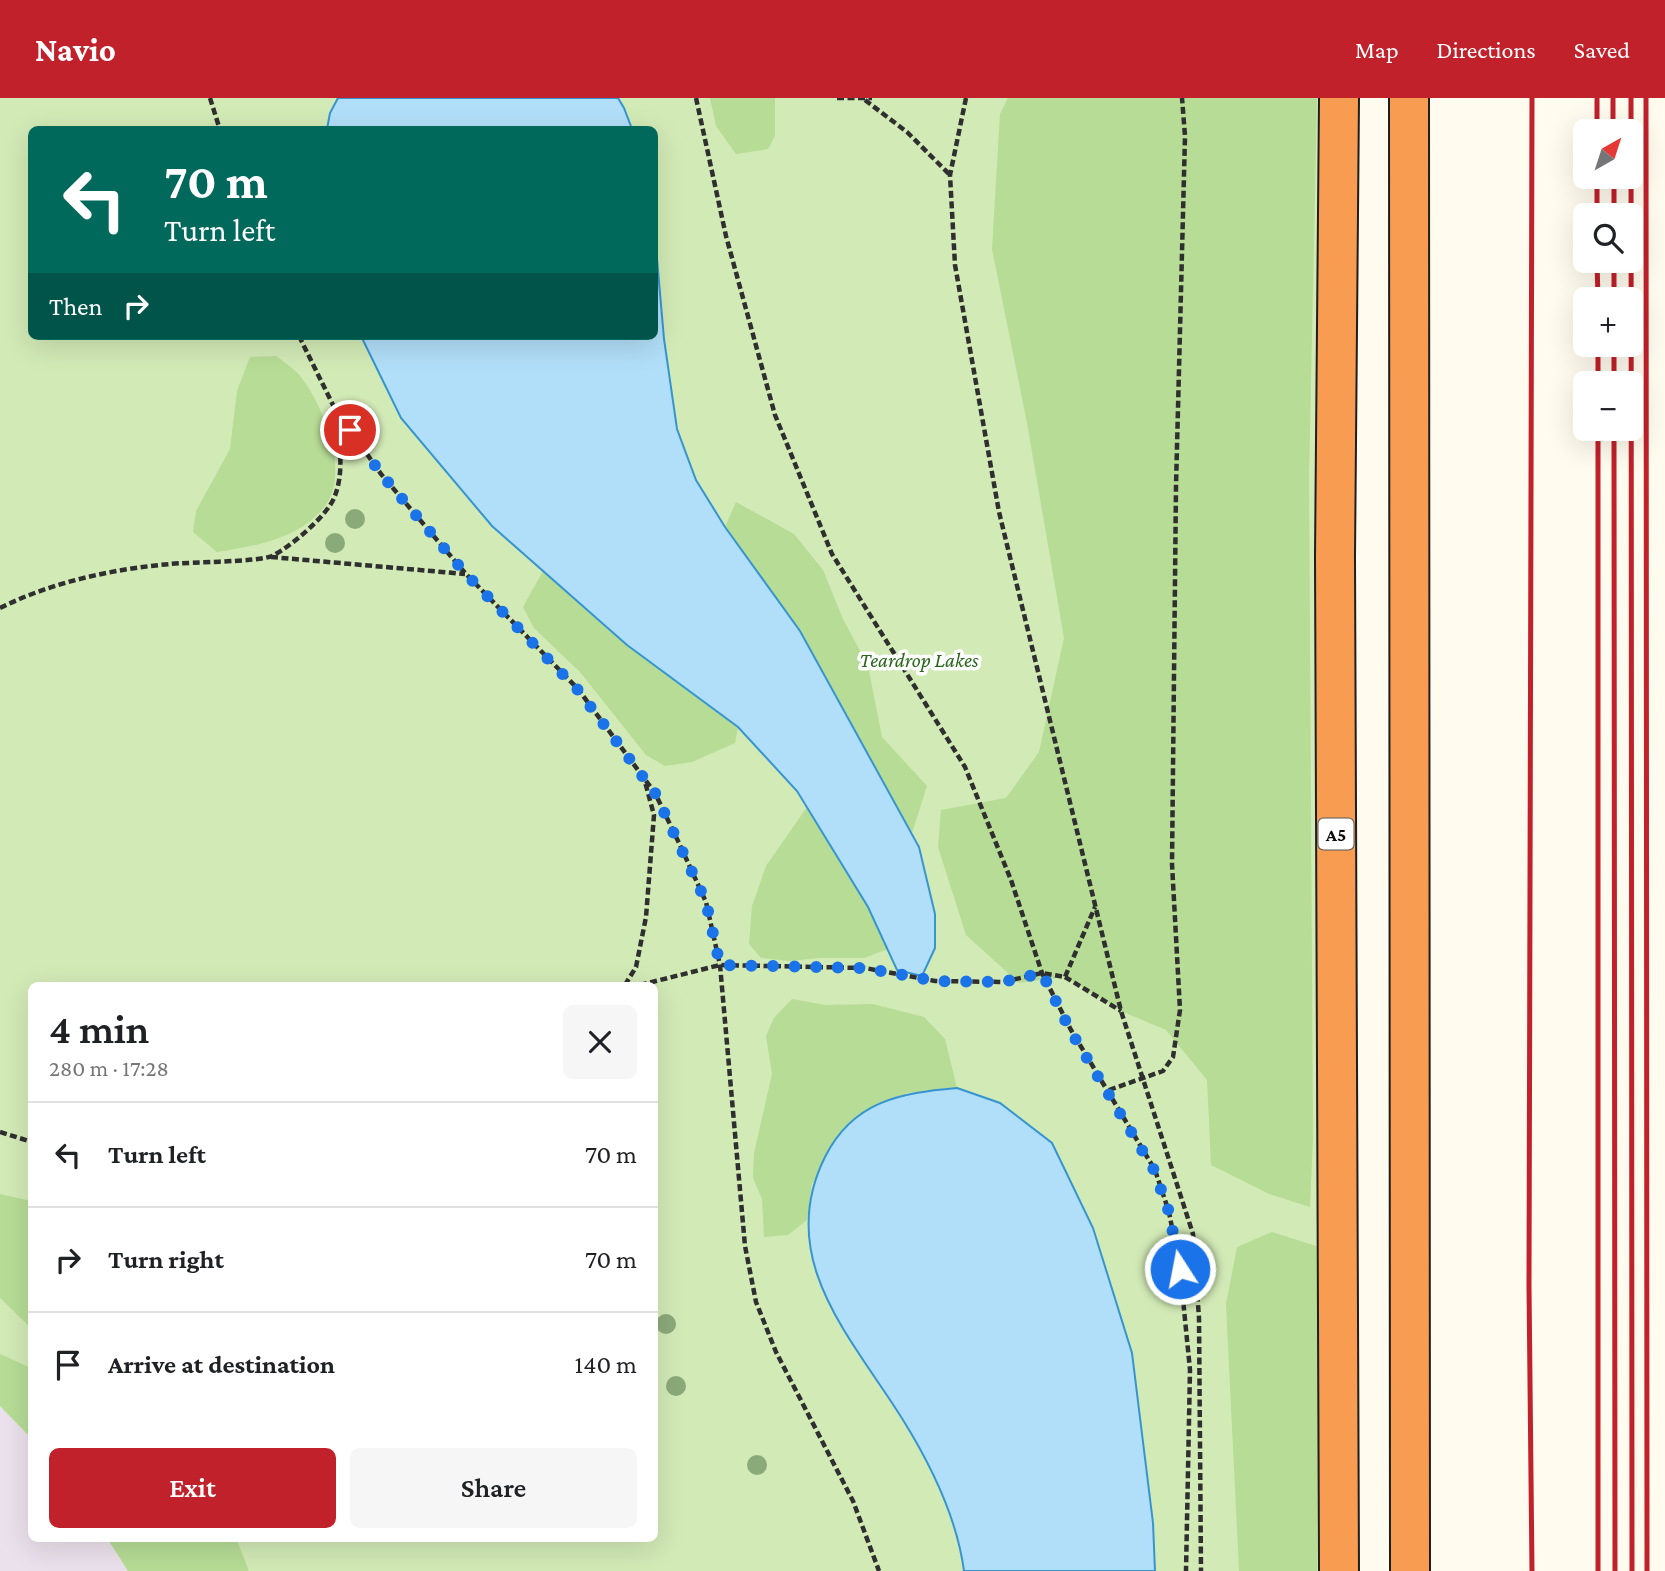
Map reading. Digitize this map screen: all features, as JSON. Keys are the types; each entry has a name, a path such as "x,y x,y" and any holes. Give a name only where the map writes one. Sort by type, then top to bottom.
{"highway":[{"name":"A5","path":"1339,98 1335,556 1339,1571"},
{"path":"1409,98 1410,1571"}],"path":[{"path":"210,98 219,126"},
{"path":"696,98 726,236 775,415 832,555 965,767 1011,880 1042,973 1070,1030 1109,1090 1154,1170 1169,1212 1180,1269 1190,1370 1186,1571"},
{"path":"837,98 872,98"},
{"path":"965,98 950,175 955,265 999,512 1121,1011 1193,1234 1199,1318 1201,1571"},
{"path":"1109,1090 1163,1071 1173,1057 1180,1010 1172,864 1176,486 1185,149 1182,98"},
{"path":"864,100 907,132 950,175"},
{"path":"301,340 334,407 381,474 466,574 578,690 655,793 706,902 720,965 745,1246 756,1302 776,1352 853,1501 879,1571"},
{"path":"270,557 307,530 334,499 341,468 334,407"},
{"path":"0,608 54,586 166,564 270,557 466,574"},
{"path":"627,982 636,967 648,893 654,815 644,779"},
{"path":"1065,977 1095,906"},
{"path":"652,982 720,965 865,968 935,981 1003,982 1042,973 1065,977 1121,1011"},
{"path":"0,1132 28,1141"}],"shaded area":[{"path":"0,1406 28,1435 28,1542 110,1542 128,1571 0,1571"}],"green space":[{"name":"Teardrop Lakes","path":"0,98 1340,98 1339,1571 128,1571 110,1542 658,1542 658,982 28,982 28,1435 0,1406"},
{"path":"710,98 775,98 775,136 768,149 736,154 716,126"},
{"path":"1008,98 1317,98 1309,478 1313,1137 1310,1207 1269,1194 1211,1165 1207,1080 1166,1030 1121,1011 1065,977 1019,983 966,935 938,847 941,810 1006,798 1039,752 1064,638 1027,423 992,249 1000,114"},
{"path":"276,356 301,377 326,424 335,462 335,480 330,497 321,511 299,529 259,544 217,552 193,532 196,511 230,449 237,391 250,357"},
{"path":"736,502 794,534 823,570 843,619 868,666 882,737 927,786 912,833 800,631 725,527"},
{"path":"543,571 627,645 738,727 735,743 692,762 665,766 646,755 580,672 534,628 523,607"},
{"path":"807,807 868,907 888,949 864,958 789,961 761,958 749,944 752,906 766,866"},
{"path":"792,999 825,1005 873,1004 924,1017 945,1039 957,1088 906,1093 812,1183 807,1220 788,1235 764,1237 762,1199 753,1178 754,1153 772,1074 766,1036 774,1018"},
{"path":"0,1194 28,1200 28,1325 0,1298"},
{"path":"1272,1232 1319,1247 1317,1571 1239,1571 1226,1304 1237,1247"},
{"path":"0,1354 28,1367 28,1435 0,1406"},
{"path":"110,1542 238,1542 249,1571 128,1571"}],"water":[{"path":"338,98 618,98 631,126 328,126 330,113"},
{"name":"Teardrop Lakes","path":"658,270 664,339 677,429 696,480 725,527 800,631 919,847 935,914 935,948 922,976 897,970 868,907 797,791 738,727 627,645 492,526 401,418 363,340 658,340"},
{"path":"957,1088 1000,1103 1052,1143 1093,1228 1132,1353 1153,1523 1155,1571 964,1571 949,1512 933,1474 903,1420 842,1328 826,1296 814,1263 808,1230 812,1194 825,1157 836,1138 849,1123 880,1103 916,1093"}],"railway":[{"path":"1532,98 1529,1286 1532,1571"},
{"path":"1597,98 1597,119"},
{"path":"1613,98 1613,119"},
{"path":"1631,98 1632,1571"},
{"path":"1646,98 1647,1571"},
{"path":"1597,189 1597,203"},
{"path":"1614,189 1614,203"},
{"path":"1597,273 1598,287"},
{"path":"1614,273 1614,287"},
{"path":"1598,357 1598,371"},
{"path":"1614,357 1614,371"},
{"path":"1598,441 1598,1571"},
{"path":"1614,441 1615,1571"}],"route":[{"path":"350,430 381,474 466,574 578,690 655,793 706,902 720,965 865,968 935,981 1003,982 1042,973 1070,1030 1109,1090 1154,1170 1169,1212 1180,1269"}]}
